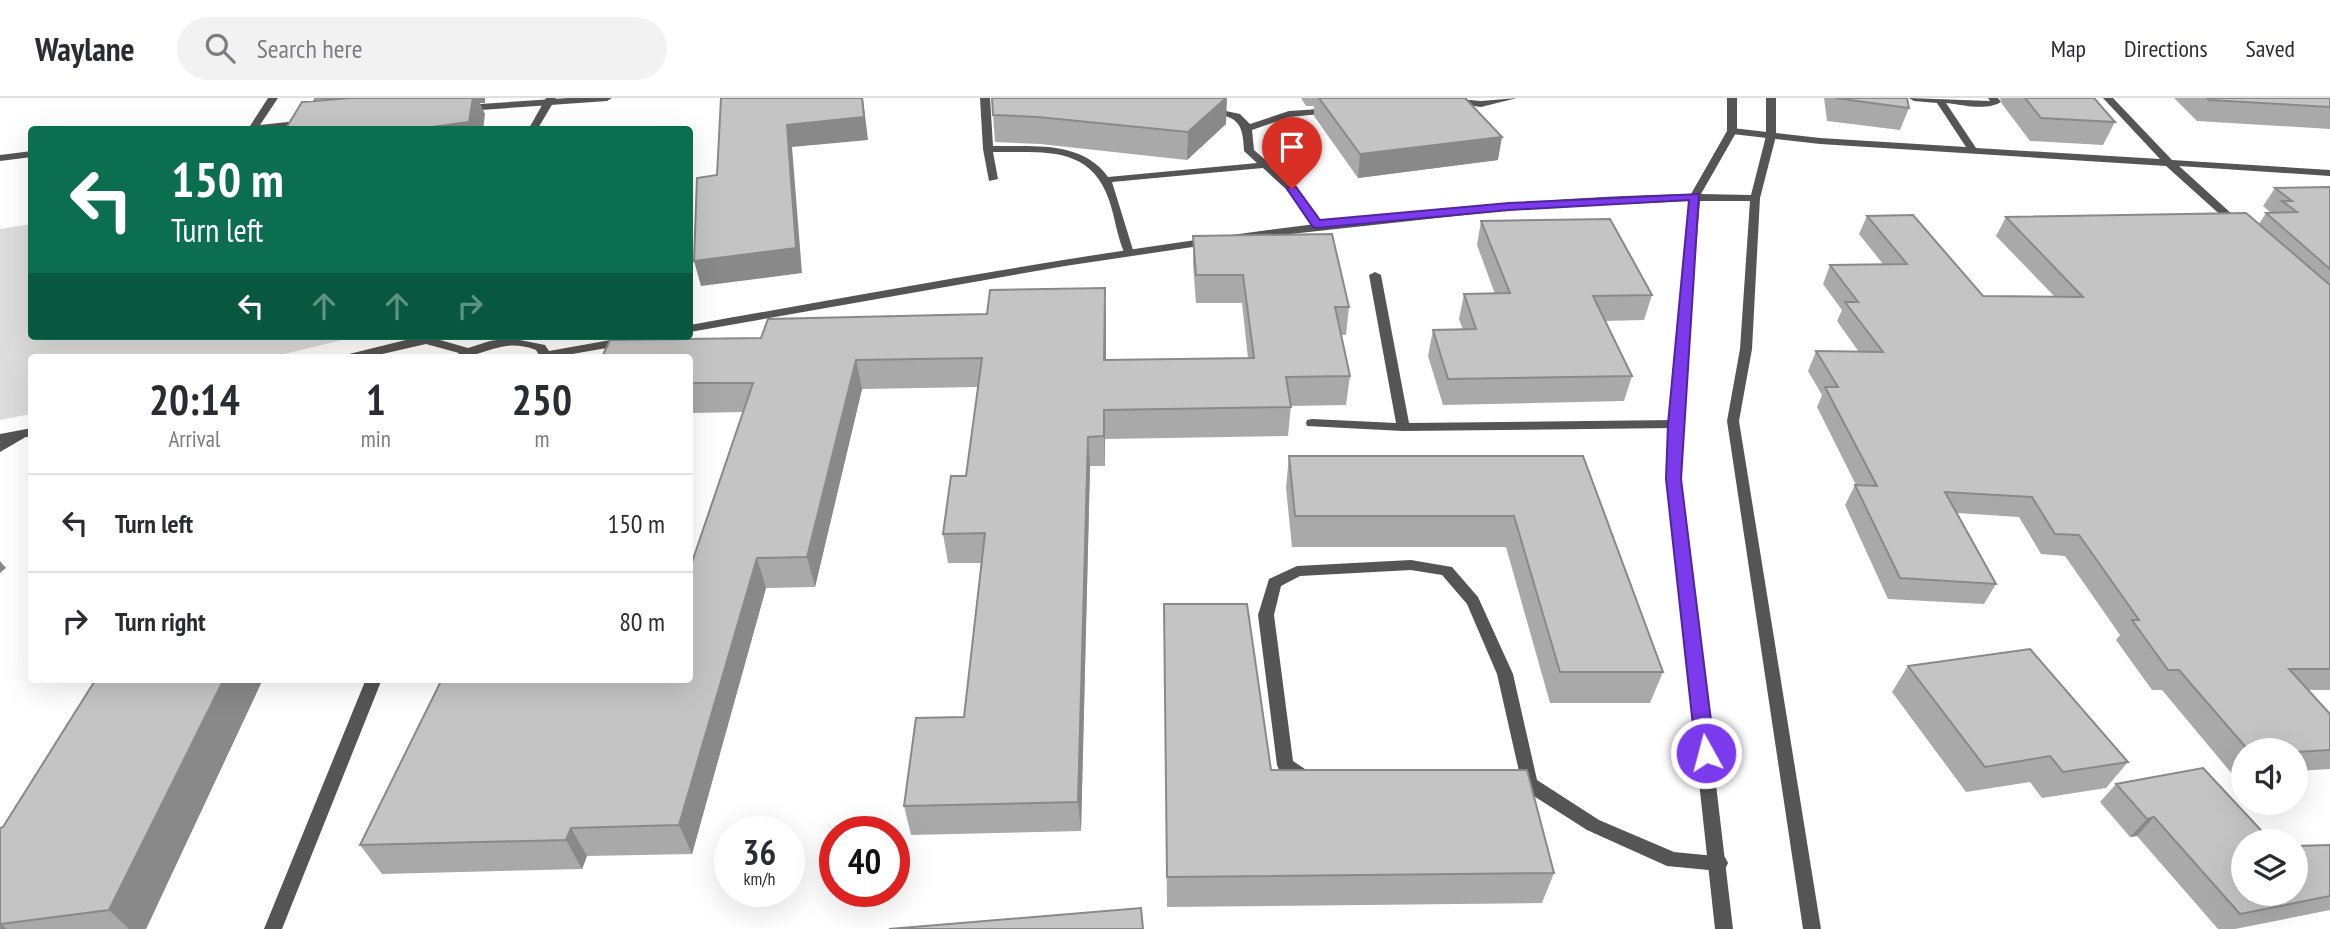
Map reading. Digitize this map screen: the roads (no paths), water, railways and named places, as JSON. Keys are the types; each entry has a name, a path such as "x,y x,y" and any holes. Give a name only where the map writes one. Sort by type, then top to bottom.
{"street":[{"path":"254,126 273,98"},
{"path":"452,109 607,98"},
{"path":"985,98 993,179"},
{"path":"1432,100 1458,99 1481,104 1512,98"},
{"path":"1724,929 1719,863 1673,479 1675,424 1695,196 1732,131 1731,98"},
{"path":"1771,98 1771,136 1755,198 1746,349 1733,421 1812,929"},
{"path":"1914,98 1991,104 1996,102 1993,98"},
{"path":"2108,98 2170,164 2250,237"},
{"path":"1229,100 1249,128 1249,150 1292,189 1317,224"},
{"path":"534,126 549,101"},
{"path":"1941,102 1973,151"},
{"path":"1195,106 1239,115"},
{"path":"1249,128 1268,117 1294,111 1349,109"},
{"path":"272,126 319,121"},
{"path":"1732,131 1973,151 2330,173"},
{"path":"988,149 1062,152 1085,158 1106,180 1128,250"},
{"path":"0,158 28,154"},
{"path":"1106,180 1266,165"},
{"path":"693,328 1128,250 1317,224 1509,206 1695,196 1755,198"},
{"path":"1375,275 1403,427"},
{"path":"364,354 418,340"},
{"path":"430,340 462,354"},
{"path":"557,354 632,340"},
{"path":"467,354 501,342 531,344 544,354"},
{"path":"1312,423 1403,427 1675,424"},
{"path":"0,438 25,433"},
{"path":"0,448 25,433"},
{"path":"1326,783 1313,783 1285,765 1266,615 1274,583 1297,571 1412,565 1447,571 1473,601 1504,674 1522,784 1593,825 1673,860 1719,863"},
{"path":"273,929 372,683"}]}
